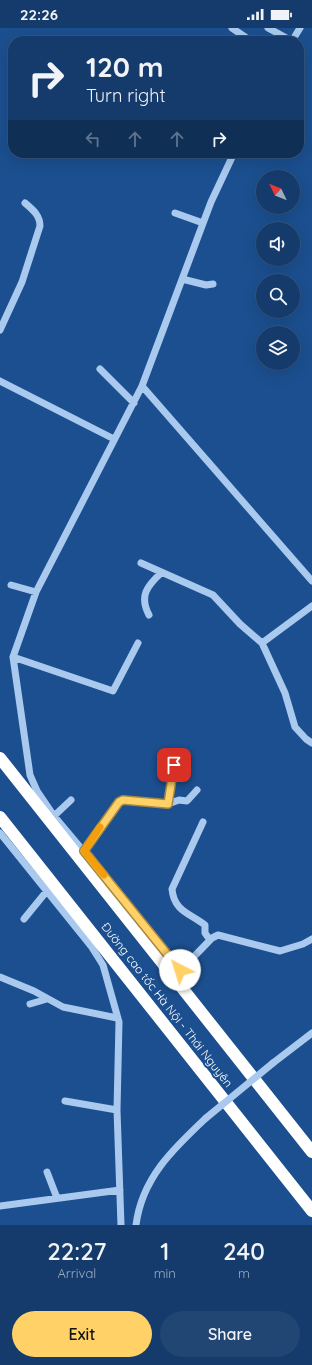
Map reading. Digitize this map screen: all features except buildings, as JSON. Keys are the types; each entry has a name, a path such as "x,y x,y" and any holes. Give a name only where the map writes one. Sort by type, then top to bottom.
{"highway":[{"name":"Đường cao tốc Hà Nội - Thái Nguyên","path":"0,758 312,1152"},
{"name":"Đường cao tốc Hà Nội - Thái Nguyên","path":"0,817 312,1211"}],"street":[{"path":"232,28 244,36"},
{"path":"268,28 283,36"},
{"path":"232,158 211,202 142,386 36,592 13,657 30,775 37,791 54,816 84,851 178,969 182,969 210,940 218,935 280,951 303,944 312,939"},
{"path":"0,330 4,313 22,282 40,226 40,219 37,214 25,203"},
{"path":"175,213 203,223"},
{"path":"182,279 206,285 213,284"},
{"path":"100,369 134,403"},
{"path":"0,381 114,439"},
{"path":"142,386 312,581"},
{"path":"141,563 213,595 240,624 262,643 285,693 295,727 312,743"},
{"path":"149,615 145,607 144,600 146,589 161,573"},
{"path":"11,585 36,592"},
{"path":"262,643 312,606"},
{"path":"13,657 113,691 138,643"},
{"path":"168,804 174,765"},
{"path":"84,851 119,802 123,800 168,804 178,800 189,800 197,790"},
{"path":"54,816 71,800"},
{"path":"203,822 172,889 173,899 176,906 205,925 205,933 210,940"},
{"path":"0,833 100,958 103,965 117,1018 117,1110 121,1225"},
{"path":"24,919 46,892"},
{"path":"0,977 34,991 47,999 71,1009 117,1018"},
{"path":"30,1004 47,999"},
{"path":"136,1225 144,1193 153,1175 177,1145 206,1118 312,1033"},
{"path":"65,1101 117,1110"},
{"path":"47,1172 57,1198"},
{"path":"0,1206 120,1190"}],"slow traffic":[{"path":"100,827 84,851 104,875"}],"route":[{"path":"174,765 168,804 123,800 119,802 84,851 136,914 176,967 180,970"}]}
